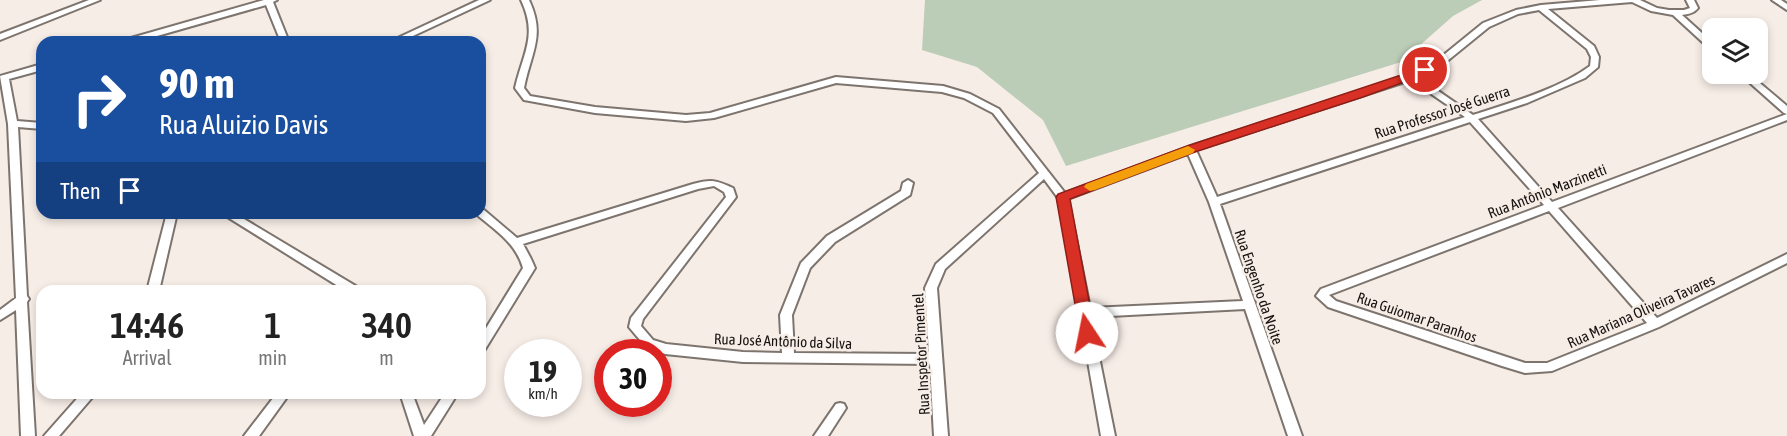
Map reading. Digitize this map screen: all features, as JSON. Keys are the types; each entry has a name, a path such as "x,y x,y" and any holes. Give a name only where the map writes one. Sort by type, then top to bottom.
{"street":[{"path":"0,37 96,0"},
{"path":"147,36 270,0 283,36"},
{"path":"406,36 486,0"},
{"path":"525,0 536,22 534,38 519,88 527,98 595,110 686,118 711,116 836,80 943,89 967,96 996,111 1011,127 1043,175 1063,197 1083,313 1108,436"},
{"path":"1063,197 1191,149 1412,77 1438,64 1486,25 1516,12 1541,7 1632,0 1652,9 1675,14 1691,11 1694,8 1690,0"},
{"path":"1776,0 1787,8"},
{"name":"Rua Professor José Guerra","path":"1214,202 1524,101 1582,76 1594,67 1595,57 1592,48 1541,7"},
{"path":"1675,14 1702,37"},
{"path":"28,436 13,124 2,78 36,69"},
{"path":"1412,77 1472,118 1655,324"},
{"path":"1756,84 1787,111"},
{"name":"Rua Antônio Marzinetti","path":"1324,298 1325,292 1787,117"},
{"path":"13,124 36,126"},
{"name":"Rua Engenho da Noite","path":"1191,149 1214,202 1294,436"},
{"name":"Rua Inspetor Pimentel","path":"941,436 931,288 940,267 1043,175"},
{"name":"Rua José Antônio da Silva","path":"517,242 697,186 715,183 724,186 731,194 724,208 637,318 636,327 649,344 665,349 743,357 936,359"},
{"path":"788,357 786,315 805,266 831,239 906,193 908,183"},
{"path":"486,217 517,242 526,255 529,268 486,338"},
{"path":"154,285 171,219"},
{"path":"236,219 345,285"},
{"name":"Rua Mariana Oliveira Tavares","path":"1503,361 1525,368 1548,368 1655,324 1787,258"},
{"name":"Rua Guiomar Paranhos","path":"1324,298 1332,304 1503,361"},
{"path":"0,316 22,299"},
{"path":"1083,313 1249,305"},
{"path":"51,436 85,399"},
{"path":"251,436 279,399"},
{"path":"408,399 423,436"},
{"path":"423,436 448,399"},
{"path":"821,436 840,408"}],"green space":[{"path":"925,0 1482,0 1453,16 1401,62 1066,166 1043,120 977,67 922,50"}],"slow traffic":[{"path":"1090,187 1188,150"}],"route":[{"path":"1087,333 1063,197 1191,149 1359,95 1412,77 1425,70"}]}
